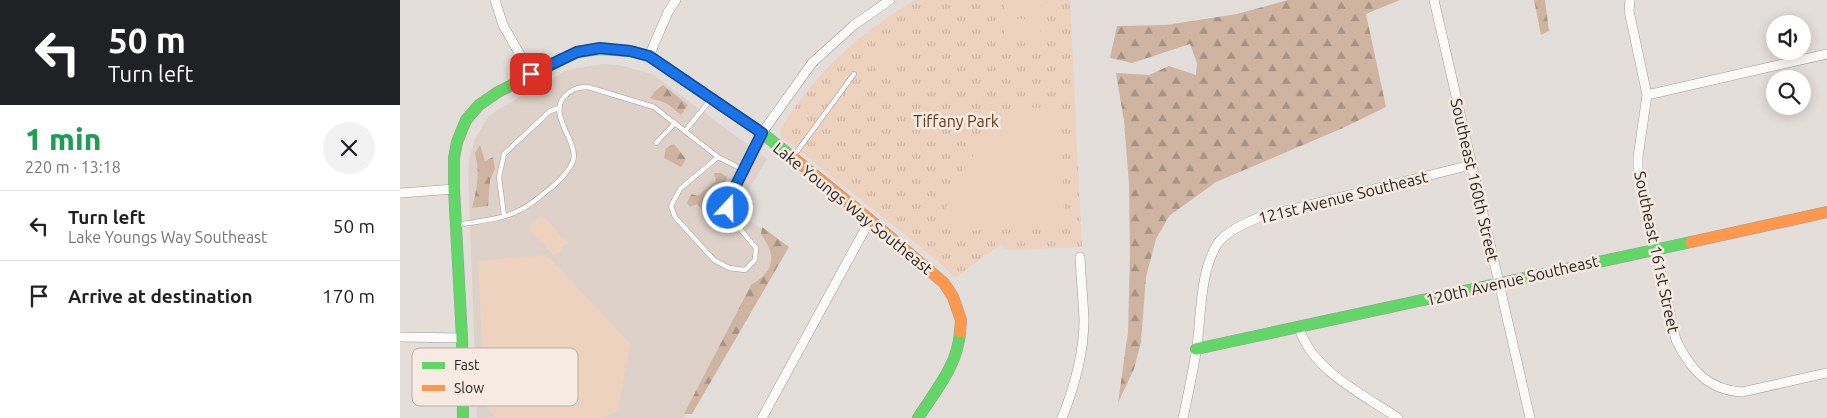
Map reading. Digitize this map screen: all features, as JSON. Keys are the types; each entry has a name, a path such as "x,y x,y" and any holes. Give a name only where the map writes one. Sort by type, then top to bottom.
{"street":[{"path":"496,0 503,25 531,74"},
{"path":"649,56 668,12 676,0"},
{"path":"762,133 812,63 854,25 890,0"},
{"name":"Southeast 160th Street","path":"1434,0 1530,418"},
{"name":"Southeast 161st Street","path":"1630,0 1629,10 1647,95 1638,157 1638,170 1676,340 1684,357 1703,379 1727,391 1742,392 1827,373"},
{"name":"Lake Youngs Way Southeast","path":"462,348 454,158 457,142 466,120 479,105 498,92 577,52 600,48 630,51 649,56 762,133 938,277 953,296 961,320 959,347 952,364 918,418"},
{"path":"1647,95 1827,54"},
{"name":"121st Avenue Southeast","path":"1196,349 1206,275 1211,256 1220,241 1238,227 1260,217 1472,165"},
{"path":"401,194 454,188"},
{"name":"120th Avenue Southeast","path":"1196,349 1827,212"},
{"path":"762,418 870,220"},
{"path":"1062,418 1075,377 1084,321 1080,257"},
{"path":"1299,327 1306,346 1332,374 1398,418"},
{"path":"400,337 462,338"},
{"path":"1183,418 1196,349"}],"lane":[{"path":"792,158 854,74"},
{"path":"456,225 504,216 520,210 554,185 571,166 574,153 560,116 561,100 568,92 581,87 588,87 649,105 718,157 744,170"},
{"path":"685,131 711,98"},
{"path":"504,216 499,177 504,154 550,111 559,108"},
{"path":"656,143 675,123"},
{"path":"718,157 680,189 671,206 675,217 714,260 729,268 745,270 754,260 756,248 732,219 728,208 728,201 762,133"}],"shaded area":[{"path":"602,64 619,65 652,74 767,159 736,211 785,246 684,418 477,418 477,406 578,406 578,348 474,348 468,171 475,139 488,117 567,70"}],"green space":[{"name":"Tiffany Park","path":"915,0 1070,0 1082,247 1008,250 1000,245 955,278 938,261 781,136 782,127 791,113 831,64 879,23"},
{"path":"1004,0 1040,0 1041,13 1004,13"},
{"path":"1288,0 1400,0 1366,14 1386,107 1343,128 1216,182 1169,216 1156,239 1146,277 1141,342 1134,369 1118,403 1128,332 1130,255 1129,184 1124,121 1116,73 1149,75 1169,66 1196,75 1197,63 1190,44 1132,63 1110,58 1117,26 1166,25 1237,14"},
{"path":"1534,0 1545,0 1549,31 1541,35"},
{"path":"1004,19 1040,19 1040,35 1004,36"},
{"path":"889,36 902,53 878,72 865,56"},
{"path":"663,85 688,105 681,115 666,103 650,98"},
{"path":"1061,108 1064,215 1060,221 952,233 946,214 948,200 963,171 986,139 998,126 1019,110"},
{"path":"674,144 686,159 681,167 664,158 666,148"},
{"path":"480,145 485,161 493,157 495,169 490,180 488,206 472,208 477,180 475,153"},
{"path":"714,173 721,173 727,177 725,183 719,183 713,199 714,225 697,204 690,207 687,203 691,194 698,196 716,181"},
{"path":"542,215 568,243 554,256 528,228"},
{"path":"762,227 789,247 692,414 684,414 751,285 765,274 769,268 771,262 770,250 761,234"},
{"path":"546,255 630,343 618,410 602,418 496,418 485,406 578,406 578,348 482,348 478,261"}],"traffic: fast":[{"path":"462,348 454,158 457,142 466,120 479,105 498,92 577,52 600,49 630,51 649,56 762,133 791,156"},
{"path":"1196,349 1691,242"},
{"path":"918,418 950,367 955,356 960,332"},
{"path":"463,406 463,418"}],"traffic: slow":[{"path":"791,156 944,283 953,297 961,320 960,332"},
{"path":"1691,242 1827,212"}],"route":[{"path":"531,74 577,52 600,48 630,51 649,56 762,133 728,201 728,208"}]}
